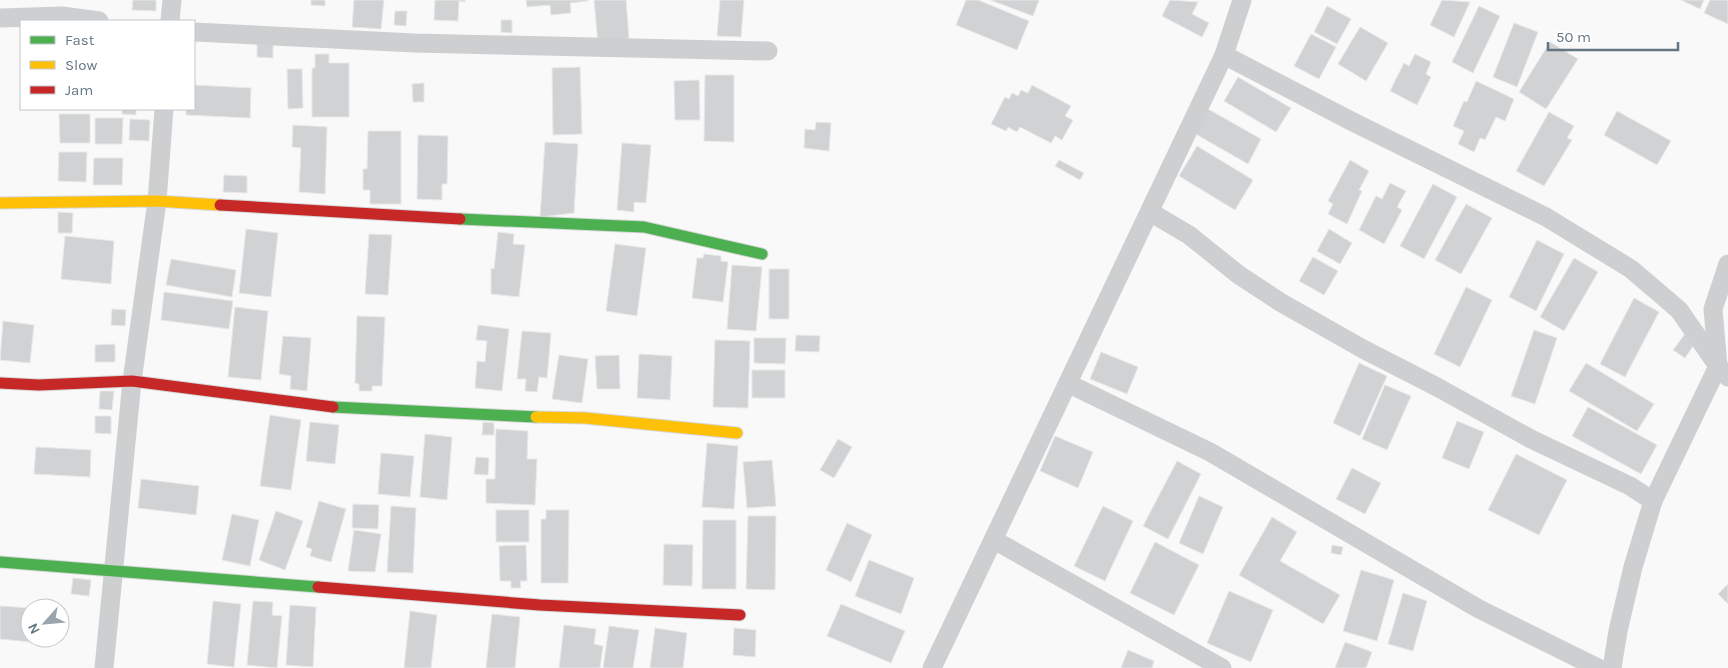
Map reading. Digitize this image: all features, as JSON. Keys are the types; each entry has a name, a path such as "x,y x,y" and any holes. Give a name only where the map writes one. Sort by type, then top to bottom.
{"street":[{"path":"170,20 172,0"},
{"path":"932,668 1069,384 1224,55 1242,0"},
{"path":"0,18 62,16 92,20"},
{"path":"195,32 414,43 768,51"},
{"path":"1224,55 1353,122 1546,217 1631,268 1679,310 1723,371"},
{"path":"104,668 112,569 132,381 157,201 164,110"},
{"path":"0,203 157,201 409,217 644,227 762,254"},
{"path":"1150,212 1189,235 1239,275 1363,349 1531,439 1630,486 1653,501"},
{"path":"1612,668 1622,613 1653,501 1723,371 1713,309 1728,264"},
{"path":"0,383 39,385 132,381 323,406 448,414 585,418 737,433"},
{"path":"1069,384 1210,452 1479,609 1598,668"},
{"path":"994,540 1222,668"},
{"path":"0,562 112,569 540,605 740,615"}],"building":[{"path":"133,0 156,0 156,11 132,10"},
{"path":"311,0 325,0 325,6 311,5"},
{"path":"354,0 384,0 381,29 352,27"},
{"path":"435,0 465,0 465,2 459,1 458,21 434,20"},
{"path":"526,0 588,1 570,3 571,13 551,15 550,5 527,7"},
{"path":"594,0 626,0 629,38 598,44"},
{"path":"720,0 744,0 741,37 717,36"},
{"path":"966,0 978,0 1029,21 1017,50 956,25"},
{"path":"990,0 1039,0 1033,16"},
{"path":"1170,0 1198,2 1192,14 1209,23 1202,37 1162,16"},
{"path":"1442,0 1470,2 1454,37 1430,25"},
{"path":"1681,0 1704,0 1700,9"},
{"path":"1710,0 1728,0 1728,24 1704,13"},
{"path":"1327,6 1351,19 1337,44 1314,32"},
{"path":"1479,6 1500,16 1473,73 1452,62"},
{"path":"395,11 407,11 406,26 394,25"},
{"path":"501,20 512,20 512,33 501,32"},
{"path":"1514,23 1538,32 1517,87 1493,77"},
{"path":"1360,27 1388,43 1366,81 1338,64"},
{"path":"1311,34 1336,47 1319,79 1294,66"},
{"path":"1550,42 1578,59 1546,109 1519,92"},
{"path":"257,44 273,44 273,58 257,57"},
{"path":"315,54 329,54 329,63 349,63 349,117 312,117 312,68 315,68"},
{"path":"1415,54 1431,62 1426,74 1431,77 1417,105 1390,91 1404,63 1409,66"},
{"path":"580,67 582,134 553,135 552,68"},
{"path":"287,69 302,69 303,108 288,109"},
{"path":"705,75 734,75 734,142 704,141"},
{"path":"1238,77 1291,108 1276,132 1224,101"},
{"path":"699,80 700,120 675,120 674,81"},
{"path":"1476,81 1514,99 1505,121 1496,117 1485,140 1480,138 1474,152 1458,144 1464,131 1453,126 1464,101 1467,102"},
{"path":"424,83 424,102 413,102 412,84"},
{"path":"195,85 251,88 250,118 186,115 186,110 195,110"},
{"path":"1032,85 1071,106 1065,116 1073,120 1062,140 1055,136 1051,143 1020,127 1017,132 1008,127 1006,131 991,124 1005,97 1009,99 1012,93 1018,96 1021,90 1028,93"},
{"path":"1208,109 1261,139 1248,164 1194,133"},
{"path":"122,110 136,110 136,115 122,114"},
{"path":"1617,111 1671,141 1657,165 1604,135"},
{"path":"1549,112 1574,126 1567,138 1572,140 1544,186 1516,171"},
{"path":"59,114 90,114 90,143 60,143"},
{"path":"95,118 123,118 122,144 95,144"},
{"path":"130,119 150,120 149,141 129,140"},
{"path":"816,122 831,123 829,151 804,148 805,129 815,130"},
{"path":"293,125 327,127 325,194 299,192 301,148 292,147"},
{"path":"368,131 401,131 401,204 370,204 370,190 363,190 363,169 367,169"},
{"path":"418,135 448,136 447,184 442,184 442,200 417,199"},
{"path":"545,142 578,144 574,213 540,217"},
{"path":"622,143 651,145 646,203 634,202 634,212 617,210"},
{"path":"1197,146 1253,180 1235,210 1179,176"},
{"path":"59,152 87,152 86,182 58,181"},
{"path":"94,158 123,158 122,185 93,185"},
{"path":"1059,160 1084,173 1080,180 1055,166"},
{"path":"1350,160 1369,171 1359,190 1362,191 1347,224 1328,214 1333,204 1328,201"},
{"path":"224,175 247,176 247,193 223,192"},
{"path":"1390,183 1406,191 1397,207 1402,210 1384,244 1359,230 1376,196 1382,199"},
{"path":"1433,184 1457,197 1424,259 1400,246"},
{"path":"1466,204 1492,218 1461,274 1435,260"},
{"path":"58,212 73,213 72,233 58,233"},
{"path":"246,229 278,233 271,297 239,293"},
{"path":"1329,229 1352,243 1340,264 1317,251"},
{"path":"498,232 514,234 513,244 525,245 519,297 491,294 491,268 494,269"},
{"path":"369,234 392,235 388,295 365,294"},
{"path":"65,236 114,241 111,284 61,279"},
{"path":"1537,240 1564,254 1536,311 1509,297"},
{"path":"615,244 646,248 637,316 606,311"},
{"path":"704,254 721,256 721,261 728,262 723,302 692,298 697,258 703,258"},
{"path":"1313,257 1338,271 1324,295 1299,281"},
{"path":"1574,258 1598,272 1564,331 1540,317"},
{"path":"171,259 236,270 232,297 166,285"},
{"path":"732,265 762,267 756,331 727,329"},
{"path":"769,269 789,269 789,319 769,319"},
{"path":"1466,287 1492,300 1460,367 1434,354"},
{"path":"164,292 233,301 229,329 161,320"},
{"path":"1634,298 1659,312 1625,377 1600,364"},
{"path":"235,307 268,311 261,380 228,377"},
{"path":"112,309 126,310 125,326 111,325"},
{"path":"357,316 385,317 382,386 372,386 372,391 359,391 359,384 355,383"},
{"path":"3,321 34,325 30,363 0,360"},
{"path":"478,325 509,329 502,391 475,388 477,361 485,362 487,341 476,340"},
{"path":"1534,330 1557,338 1535,404 1511,396"},
{"path":"522,331 551,333 547,378 539,377 537,392 525,391 526,379 517,379"},
{"path":"1685,334 1696,342 1685,358 1673,350"},
{"path":"796,335 820,336 819,352 795,351"},
{"path":"283,336 311,338 307,391 290,389 291,376 279,374"},
{"path":"754,338 786,338 785,364 754,363"},
{"path":"715,340 750,341 748,408 713,407"},
{"path":"115,344 115,362 95,362 95,345"},
{"path":"1101,352 1138,367 1127,394 1090,379"},
{"path":"639,354 672,356 670,400 637,398"},
{"path":"559,355 588,359 582,403 552,399"},
{"path":"619,355 620,389 597,389 595,356"},
{"path":"1359,363 1387,376 1360,436 1333,423"},
{"path":"1586,363 1654,404 1637,431 1569,391"},
{"path":"752,370 785,370 785,398 752,398"},
{"path":"1385,385 1411,396 1387,450 1362,439"},
{"path":"100,391 114,391 112,410 99,409"},
{"path":"1588,407 1657,445 1641,474 1572,436"},
{"path":"270,415 301,420 291,490 260,486"},
{"path":"95,416 111,416 111,434 95,433"},
{"path":"1457,421 1484,432 1469,469 1442,458"},
{"path":"310,422 339,425 335,464 306,461"},
{"path":"483,422 494,423 494,435 482,435"},
{"path":"496,429 528,431 527,459 537,459 535,505 486,503 486,479 495,479"},
{"path":"425,434 452,437 447,500 420,497"},
{"path":"1055,436 1093,452 1078,488 1040,471"},
{"path":"838,439 852,447 834,478 820,470"},
{"path":"707,443 738,446 734,509 702,507"},
{"path":"36,447 91,450 90,477 34,474"},
{"path":"381,453 414,456 410,497 378,494"},
{"path":"1516,454 1567,480 1539,535 1488,510"},
{"path":"476,457 489,458 488,475 474,474"},
{"path":"772,460 776,506 747,508 743,462"},
{"path":"1177,461 1201,474 1168,539 1143,526"},
{"path":"1352,468 1381,483 1365,514 1336,499"},
{"path":"141,479 199,486 196,515 138,508"},
{"path":"1199,496 1223,507 1203,554 1179,543"},
{"path":"319,501 346,509 331,562 310,556 312,549 306,547"},
{"path":"353,504 379,505 378,529 352,528"},
{"path":"391,506 416,508 413,573 387,572"},
{"path":"1103,506 1133,521 1105,581 1074,566"},
{"path":"496,510 529,510 529,542 496,542"},
{"path":"546,510 569,510 568,583 541,583 541,519 546,519"},
{"path":"276,511 303,521 285,570 259,560"},
{"path":"232,514 259,520 250,566 222,560"},
{"path":"748,516 776,516 775,590 746,589"},
{"path":"1272,517 1297,532 1280,561 1340,595 1323,624 1239,575"},
{"path":"703,520 736,520 736,589 702,589"},
{"path":"847,523 872,535 851,582 826,570"},
{"path":"354,530 381,534 375,572 348,571"},
{"path":"1155,542 1199,565 1174,615 1130,593"},
{"path":"664,544 693,545 692,586 663,585"},
{"path":"526,545 527,581 520,581 521,588 511,588 511,581 500,581 499,546"},
{"path":"1332,545 1343,547 1341,555 1331,553"},
{"path":"869,560 914,578 901,614 855,596"},
{"path":"1361,570 1394,580 1377,641 1343,631"},
{"path":"73,578 91,580 89,596 71,594"},
{"path":"1728,584 1728,604 1718,594"},
{"path":"1229,591 1273,610 1251,662 1207,643"},
{"path":"1403,593 1427,601 1413,651 1388,644"},
{"path":"213,601 241,604 234,667 207,664"},
{"path":"253,601 273,602 272,615 282,616 277,668 247,665"},
{"path":"841,604 905,631 891,663 827,636"},
{"path":"290,605 316,607 313,667 286,665"},
{"path":"0,606 20,607 20,641 0,639"},
{"path":"410,611 437,615 431,668 404,668"},
{"path":"492,614 520,617 515,668 486,668"},
{"path":"564,625 596,629 594,644 603,646 600,668 559,668"},
{"path":"609,626 639,630 633,668 603,668"},
{"path":"655,628 687,633 683,668 650,668"},
{"path":"734,628 756,630 755,657 733,655"},
{"path":"1345,642 1372,652 1366,668 1335,668"},
{"path":"1128,650 1154,661 1152,668 1121,668"}],"traffic: fast":[{"path":"460,219 644,227 762,254"},
{"path":"333,407 536,417"},
{"path":"0,562 318,587"}],"traffic: slow":[{"path":"0,203 157,201 220,205"},
{"path":"536,417 585,418 737,433"}],"traffic: jam":[{"path":"220,205 460,219"},
{"path":"0,383 39,385 132,381 333,407"},
{"path":"318,587 540,605 740,615"}]}
